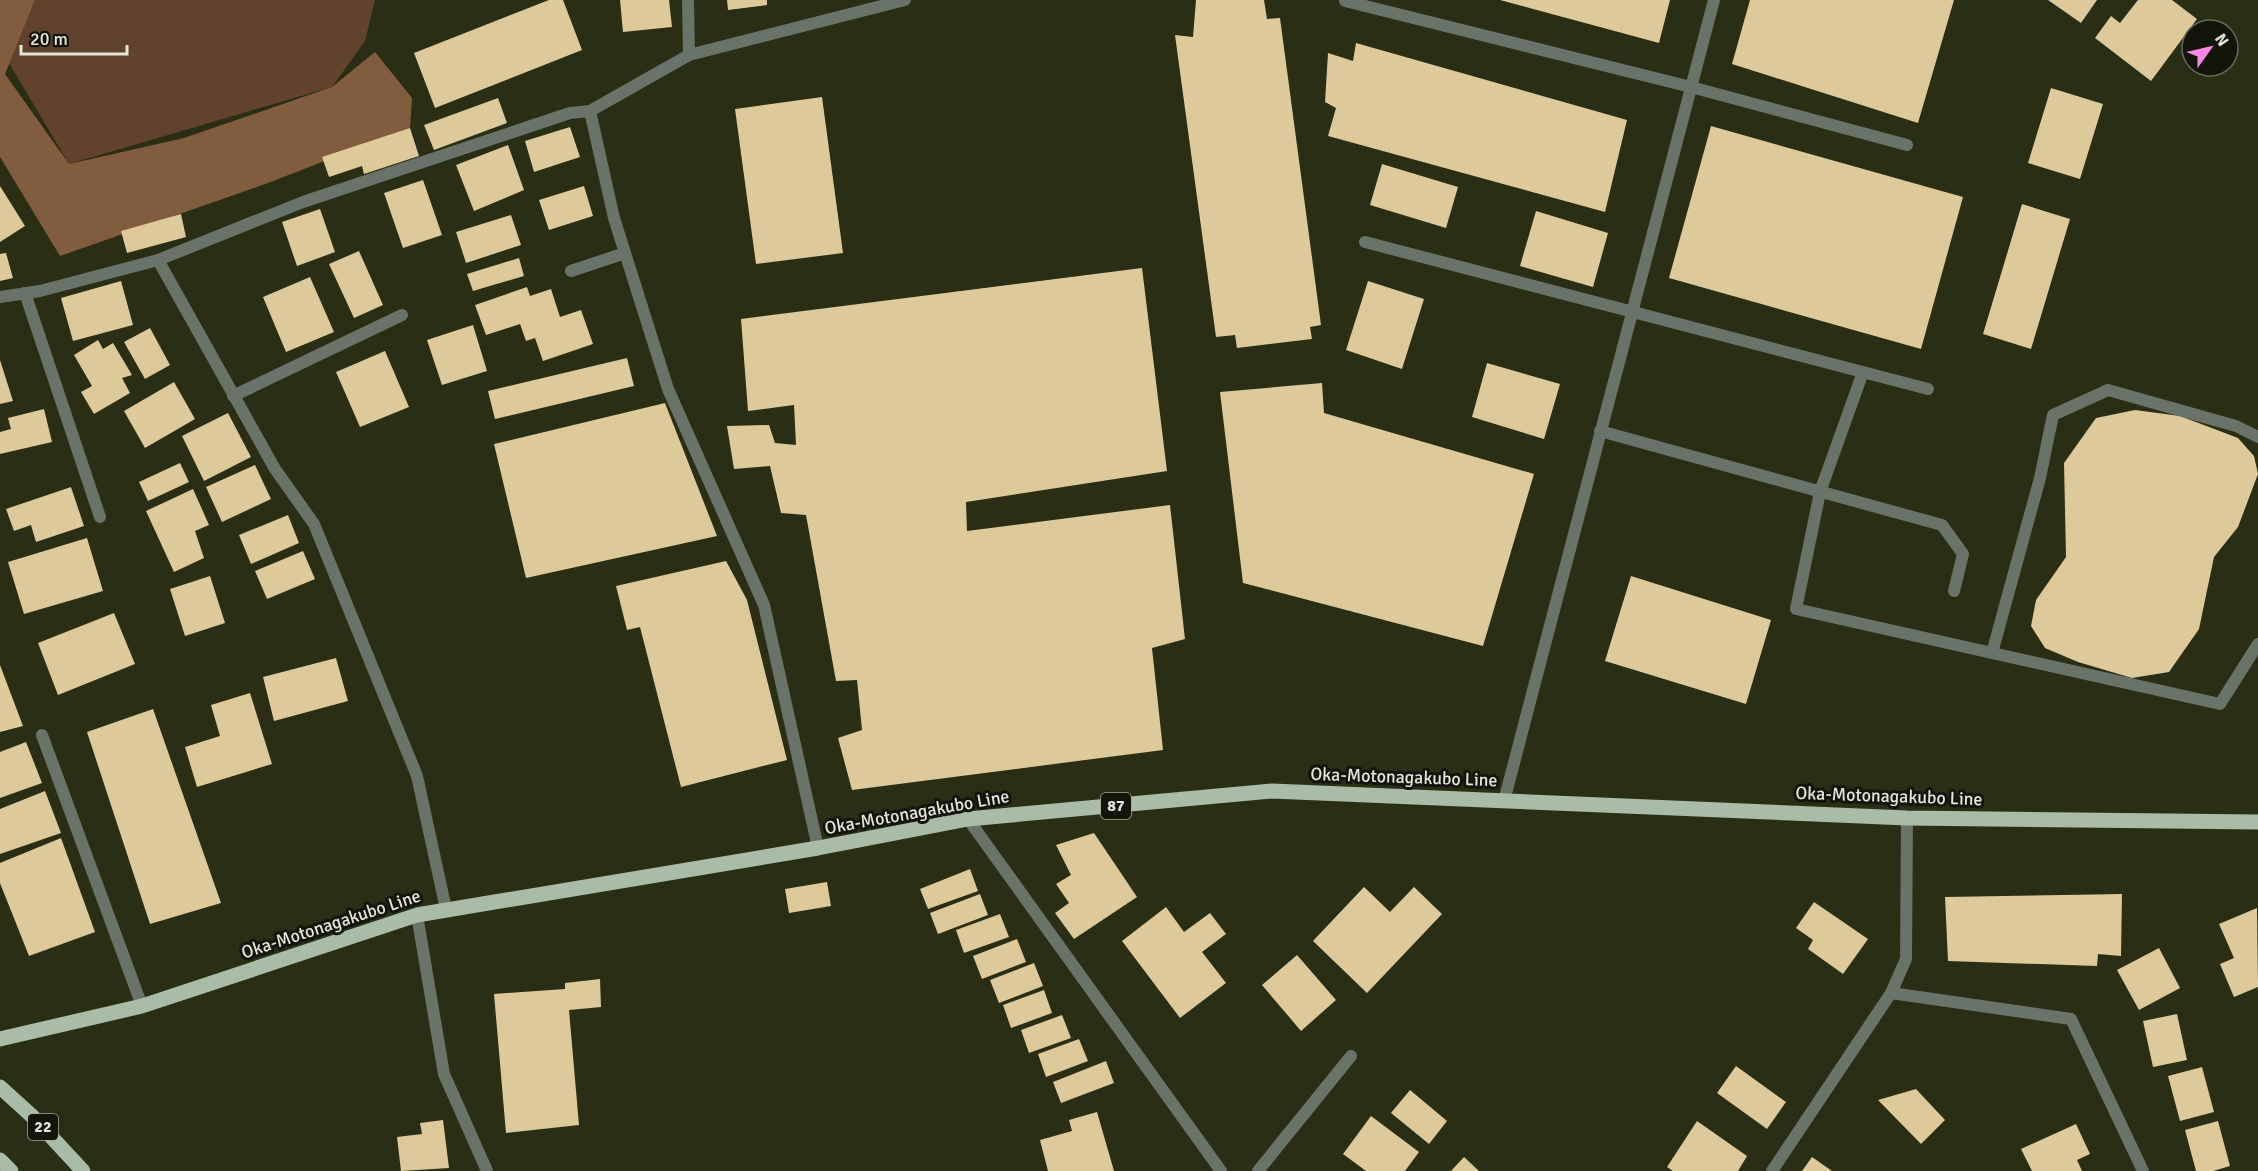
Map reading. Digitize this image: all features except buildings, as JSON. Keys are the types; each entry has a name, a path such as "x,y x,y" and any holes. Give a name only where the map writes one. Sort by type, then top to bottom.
{"main road":[{"name":"Oka-Motonagakubo Line","path":"0,1040 142,1006 417,915 818,848 968,819 1272,791 1907,818 2258,822"},
{"name":"22","path":"0,1087 32,1116 83,1171"},
{"path":"0,1160 11,1171"}],"street":[{"path":"688,0 689,55"},
{"path":"0,297 25,293 158,260 303,202 570,113 590,111 689,55 905,0"},
{"path":"1504,801 1714,0"},
{"path":"1344,1 1691,87 1907,145"},
{"path":"590,111 614,218 668,389 764,605 818,848"},
{"path":"1365,242 1928,389"},
{"path":"571,271 625,254"},
{"path":"158,260 274,469 314,524 417,776 446,909"},
{"path":"25,293 100,517"},
{"path":"233,396 402,315"},
{"path":"1863,372 1820,492 1796,609 2220,704 2258,644"},
{"path":"1992,653 2040,478 2053,415 2108,390 2236,426 2258,437"},
{"path":"1600,431 1942,525 1963,554 1954,591"},
{"path":"42,735 142,1006"},
{"path":"1772,1171 1891,993 1906,959 1907,818"},
{"path":"968,819 1221,1171"},
{"path":"417,915 444,1074 487,1171"},
{"path":"1891,993 2071,1019 2143,1171"},
{"path":"1258,1171 1351,1056"}],"shaded area":[{"path":"0,0 35,0 5,74 69,164 184,138 332,87 375,52 412,98 410,128 268,183 60,256 0,157"},
{"path":"35,0 375,0 365,41 332,87 69,164 9,63"}]}
